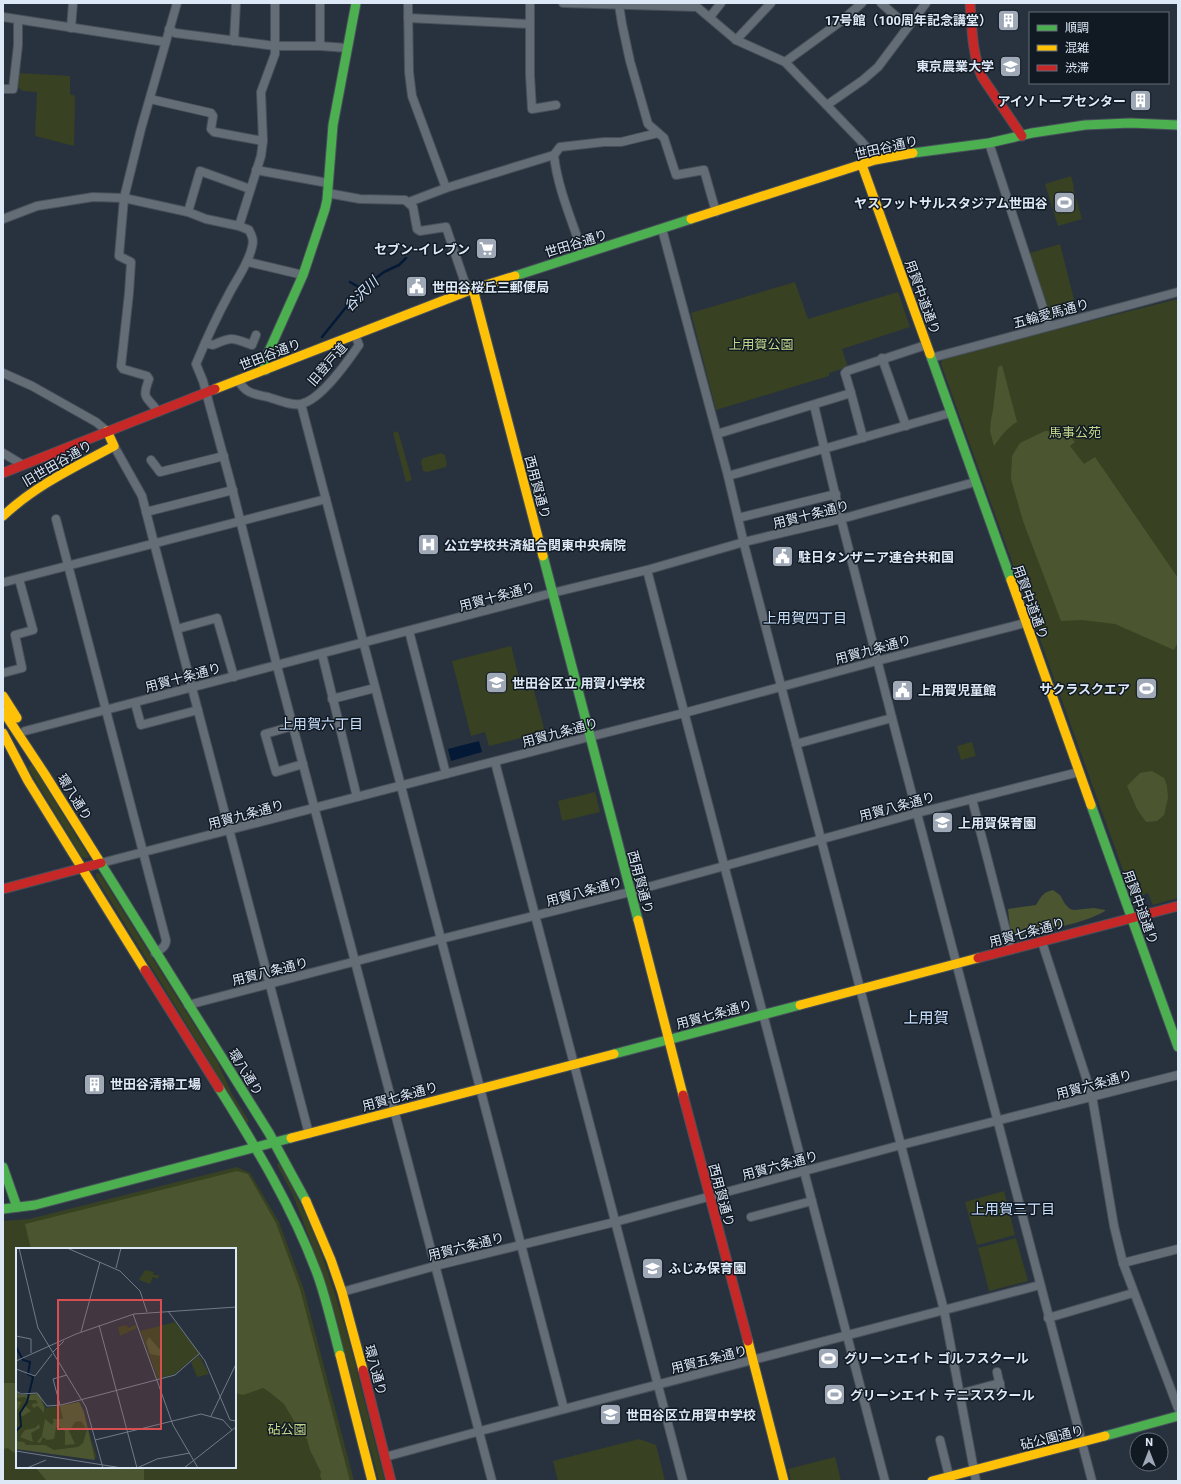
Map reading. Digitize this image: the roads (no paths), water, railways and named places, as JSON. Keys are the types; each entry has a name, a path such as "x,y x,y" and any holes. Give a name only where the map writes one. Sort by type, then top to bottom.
{"street":[{"path":"71,28 73,3"},
{"path":"158,412 145,397 144,392 149,379 147,376 123,369 121,366 129,293 130,262 120,256 124,198 140,129 177,3"},
{"path":"234,41 236,3"},
{"path":"239,226 263,141 261,92 275,54 275,3"},
{"path":"320,3 320,46"},
{"path":"266,370 264,362 303,275 325,209 333,125 356,3"},
{"path":"408,3 409,72 412,96 446,188"},
{"path":"530,3 529,24 532,109 556,104"},
{"path":"562,3 619,5 640,4 697,7 736,40 785,62 862,142 875,160"},
{"path":"710,17 721,3"},
{"path":"736,40 771,3"},
{"path":"785,62 840,22 862,3"},
{"path":"881,3 908,27"},
{"path":"827,105 863,80 878,67 926,3"},
{"path":"970,3 973,46 978,68 982,77 1022,136"},
{"path":"619,5 630,61 648,124 664,138 676,175 704,170 716,212"},
{"path":"3,17 165,42"},
{"path":"408,18 529,24"},
{"path":"3,89 13,89 18,45 18,20"},
{"path":"169,29 175,33 275,46 320,46 347,48"},
{"path":"150,99 211,113 213,116 211,129 214,132 263,141"},
{"name":"世田谷通り","path":"3,473 206,392 473,289 875,160 900,155 989,143 1085,126 1106,124 1178,125"},
{"path":"409,202 446,188 554,155 560,147 604,142 621,142 658,133"},
{"path":"989,143 1049,326"},
{"path":"554,155 555,165 583,254"},
{"name":"用賀中道通り","path":"862,165 974,482 1178,1047"},
{"path":"188,212 200,170 250,189"},
{"path":"256,170 328,183"},
{"path":"327,193 360,199 405,200 409,202 413,207 417,229 420,231 446,227 465,283 473,289"},
{"path":"3,219 38,206 93,197 124,198 188,212 206,219 239,226 249,230 254,240 248,262 230,292 205,342 196,364 203,380 224,456 314,808 492,1481"},
{"path":"662,229 728,476 796,744 944,1310 976,1481"},
{"path":"248,262 303,275"},
{"name":"西用賀通り","path":"473,289 784,1481"},
{"name":"五輪愛馬通り","path":"931,358 1178,292"},
{"path":"205,342 213,345 227,338 232,338 252,345 256,335"},
{"name":"旧登戸道","path":"301,404 311,400 328,385 349,360 359,345 355,335"},
{"path":"863,438 850,393 846,371 882,358 926,345"},
{"path":"882,358 906,426"},
{"path":"3,373 32,386 96,422 107,431"},
{"path":"238,380 242,388 249,392 289,403 301,404 564,1409"},
{"path":"717,434 850,393"},
{"path":"814,405 841,519 892,718 918,813 1048,1318 1092,1481"},
{"path":"728,476 950,413"},
{"name":"旧世田谷通り","path":"3,516 23,497 41,485 114,446 107,431"},
{"path":"114,446 142,496 308,1134"},
{"path":"3,453 23,466"},
{"path":"151,460 160,472 224,456"},
{"name":"用賀十条通り","path":"25,731 552,593 647,570 744,542 841,519 974,482"},
{"path":"146,512 233,490"},
{"path":"738,518 836,494"},
{"path":"6,582 326,499"},
{"path":"56,519 166,940 164,948 155,953"},
{"path":"647,570 885,1481"},
{"path":"3,673 22,668 15,635 33,630 19,579"},
{"path":"177,629 217,618 234,677"},
{"name":"用賀九条通り","path":"100,863 495,762 589,736 684,714 878,660 1025,623"},
{"path":"409,631 446,774"},
{"path":"322,654 357,797"},
{"path":"332,699 375,688"},
{"path":"3,696 25,731 44,773"},
{"path":"135,702 141,725 198,710"},
{"name":"環八通り","path":"3,711 44,773 274,1143 300,1190 318,1227 342,1292 391,1481"},
{"path":"796,744 892,718"},
{"path":"293,726 265,734 276,772 303,764"},
{"path":"3,733 28,781 256,1148 291,1212 318,1277 347,1380 372,1481"},
{"path":"3,748 28,781"},
{"path":"495,762 683,1481"},
{"name":"用賀八条通り","path":"188,1005 441,939 630,892 918,813 1079,772"},
{"path":"972,799 1011,950"},
{"path":"3,889 100,863"},
{"name":"用賀七条通り","path":"3,1209 53,1201 1178,906"},
{"path":"1042,942 1092,1096 1114,1226 1123,1263 1133,1293 1178,1408"},
{"name":"用賀六条通り","path":"342,1292 435,1266 615,1222 901,1145 1178,1075"},
{"path":"3,1167 17,1207"},
{"path":"751,1217 812,1201"},
{"path":"1123,1263 1178,1249"},
{"name":"用賀五条通り","path":"384,1457 1040,1285"},
{"path":"1048,1318 1133,1293"},
{"path":"959,1394 1000,1387 997,1372"},
{"name":"砧公園通り","path":"932,1481 1082,1443 1178,1416"},
{"path":"940,1440 949,1476"}],"water":[{"path":"479,741 482,752 451,761 448,749"}],"waterway":[{"name":"谷沢川","path":"322,337 360,290 384,272 399,265 406,258"},
{"path":"350,282 362,289"}],"place":[{"name":"17号館（100周年記念講堂）","path":"1008,20"},
{"name":"東京農業大学","path":"1010,66"},
{"name":"アイソトープセンター","path":"1141,101"},
{"name":"ヤスフットサルスタジアム世田谷","path":"1064,203"},
{"name":"セブン-イレブン","path":"486,249"},
{"name":"世田谷桜丘三郵便局","path":"416,287"},
{"name":"公立学校共済組合関東中央病院","path":"428,545"},
{"name":"駐日タンザニア連合共和国","path":"783,557"},
{"name":"世田谷区立 用賀小学校","path":"497,683"},
{"name":"サクラスクエア","path":"1146,689"},
{"name":"上用賀児童館","path":"903,690"},
{"name":"上用賀保育園","path":"942,823"},
{"name":"世田谷清掃工場","path":"94,1084"},
{"name":"ふじみ保育園","path":"652,1268"},
{"name":"グリーンエイト ゴルフスクール","path":"828,1358"},
{"name":"グリーンエイト テニススクール","path":"835,1395"},
{"name":"世田谷区立用賀中学校","path":"611,1415"}],"district":[{"name":"上用賀四丁目","path":"805,618"},
{"name":"上用賀六丁目","path":"321,724"},
{"name":"上用賀","path":"926,1018"},
{"name":"上用賀三丁目","path":"1013,1209"}],"park label":[{"name":"上用賀公園","path":"761,344"},
{"name":"馬事公苑","path":"1075,432"},
{"name":"砧公園","path":"287,1429"}]}
